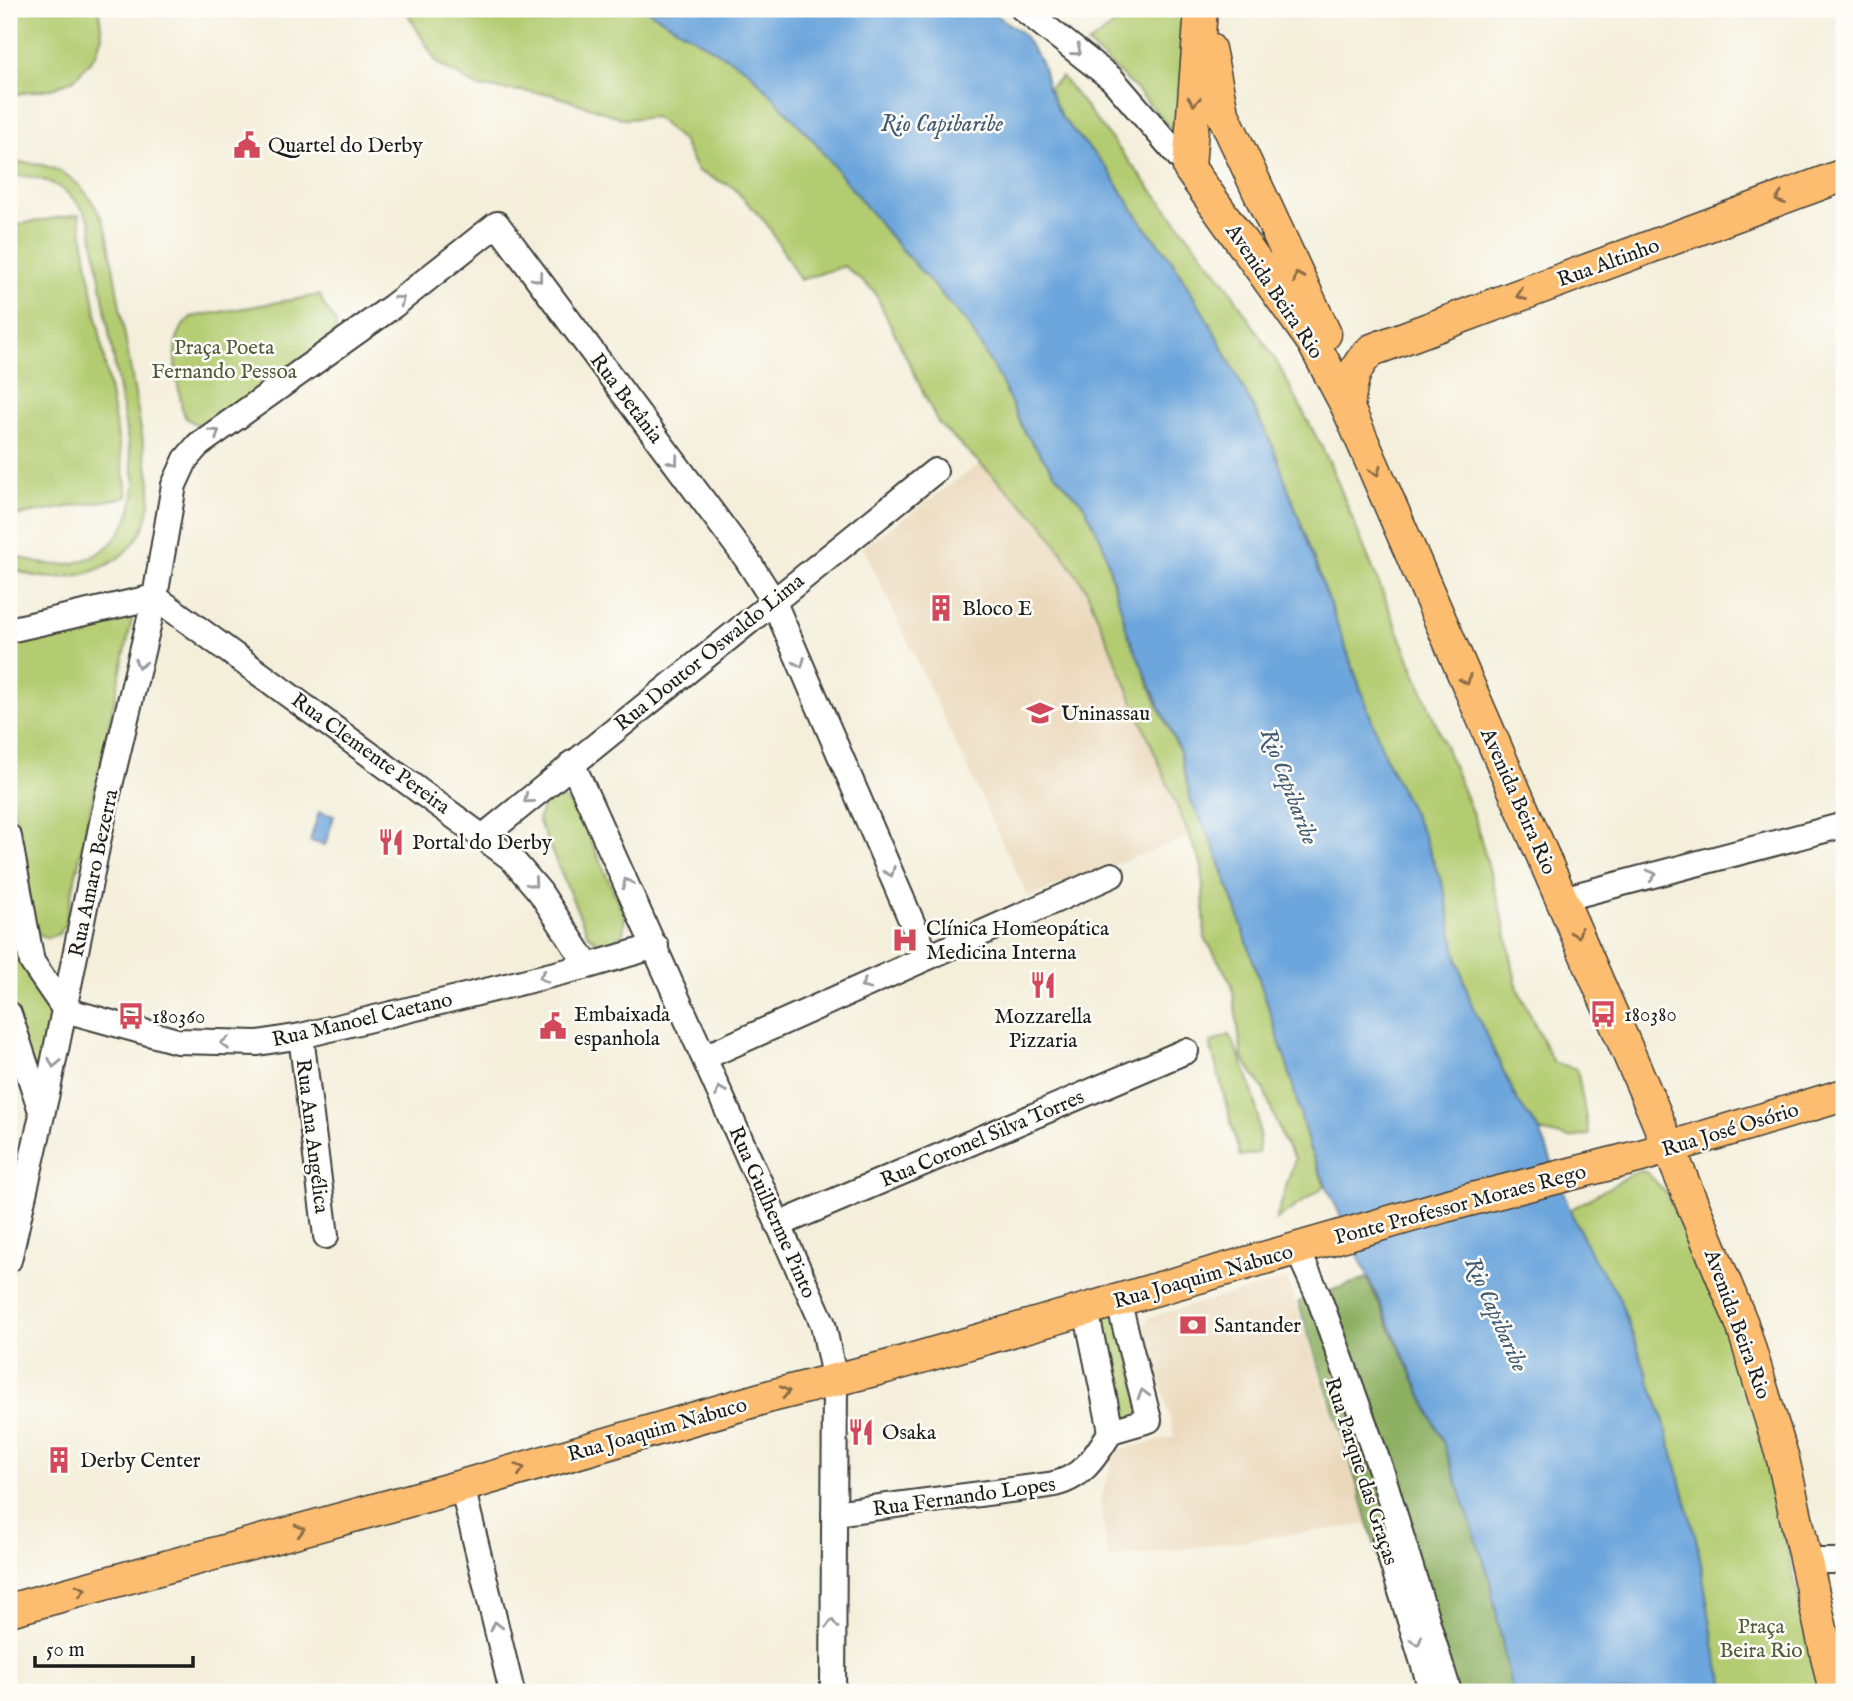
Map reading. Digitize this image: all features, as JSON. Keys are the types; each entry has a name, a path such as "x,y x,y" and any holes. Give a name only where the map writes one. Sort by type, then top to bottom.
{"main road":[{"path":"1189,168 1202,9"},
{"path":"1202,9 1222,112 1326,338 1334,346 1372,350"},
{"name":"Avenida Beira Rio","path":"1189,168 1313,342 1349,408 1652,1107 1742,1324 1783,1459 1835,1692"},
{"name":"Rua Altinho","path":"1372,350 1844,175"},
{"path":"1349,408 1353,374 1360,360 1372,350"},
{"name":"Rua José Osório","path":"1605,1165 1844,1095"},
{"path":"1605,1165 1645,1129 1652,1107 1667,1118 1707,1136 1688,1157 1688,1192"},
{"name":"Ponte Professor Moraes Rego","path":"1295,1250 1605,1165"},
{"name":"Rua Joaquim Nabuco","path":"11,1608 462,1486 771,1396 835,1381 1295,1250"}],"street":[{"name":"Avenida Beira Rio","path":"1023,9 1112,79 1189,168"},
{"name":"Rua Betânia","path":"174,485 186,458 198,445 393,306 497,224 747,558 772,600 927,957"},
{"name":"Rua Doutor Oswaldo Lima","path":"484,836 772,600 935,471"},
{"name":"Rua Amaro Bezerra","path":"9,1260 65,1010 107,798 155,597 174,485"},
{"path":"9,630 155,597"},
{"name":"Rua Clemente Pereira","path":"155,597 511,858 540,892 588,966"},
{"name":"Rua Guilherme Pinto","path":"572,763 823,1324 835,1381 833,1692"},
{"path":"1562,899 1844,825"},
{"path":"9,837 20,958 65,1010"},
{"path":"705,1057 1112,875"},
{"name":"Rua Manoel Caetano","path":"65,1010 177,1041 258,1043 301,1036 588,966 656,946"},
{"path":"9,1014 42,1115"},
{"name":"Rua Ana Angélica","path":"301,1036 326,1236"},
{"name":"Rua Coronel Silva Torres","path":"778,1224 1186,1051"},
{"path":"1295,1250 1318,1295 1382,1473 1449,1692"},
{"name":"Rua Parque das Graças","path":"1295,1250 1305,1300 1353,1434 1432,1692"},
{"path":"1086,1310 1111,1431 1149,1420 1118,1300"},
{"name":"Rua Fernando Lopes","path":"834,1513 1065,1483 1084,1470 1111,1431"},
{"path":"462,1486 512,1692"},
{"path":"1807,1561 1844,1561"}],"shaded area":[{"name":"Uninassau","path":"980,464 1043,524 1086,589 1192,836 1028,897 863,547"},
{"path":"1287,1279 1369,1524 1108,1559 1100,1504 1115,1450 1175,1437 1144,1325 1150,1317"}],"green space":[{"path":"9,9 99,9 102,36 96,54 76,78 55,88 9,95"},
{"path":"405,9 645,9 748,70 812,139 888,234 968,324 1000,379 1025,433 1056,475 1084,505 1103,544 1114,588 1155,700 1180,752 1191,801 1214,847 1236,908 1289,1071 1309,1147 1325,1186 1276,1220 1295,1158 1283,1140 1264,1090 1242,1057 1232,984 1205,938 1202,866 1086,589 1043,524 938,423 874,291 844,266 800,280 767,224 733,187 697,171 682,140 655,117 625,119 550,94 478,87 437,63"},
{"path":"1136,9 1189,9 1177,136 1137,90 1088,44"},
{"path":"1062,77 1225,282 1278,364 1329,461 1476,822 1505,927 1517,987 1553,1062 1577,1069 1589,1135 1569,1138 1540,1131 1518,1102 1471,1003 1457,958 1444,889 1423,834 1386,759 1273,446 1213,329 1171,259 1142,223 1107,168 1062,118 1048,88"},
{"path":"9,163 44,165 71,178 82,188 100,215 107,231 150,482 149,509 142,530 130,548 94,571 72,576 50,578 29,575 9,567 9,552 31,561 53,565 74,563 93,556 110,544 123,528 131,508 135,483 90,221 75,200 57,186 34,177 9,176"},
{"path":"79,214 128,497 9,517 9,226"},
{"name":"Praça Poeta Fernando Pessoa","path":"320,295 336,322 336,335 203,428 186,418 176,372 175,348 183,326 191,317"},
{"path":"126,616 132,620 65,925 59,934 46,938 38,934 33,919 9,785 9,643"},
{"path":"562,798 577,810 625,916 623,933 611,943 599,943 588,935 538,820 543,805"},
{"path":"9,844 30,965 62,1009 42,1114 9,1018"},
{"path":"1229,1035 1242,1062 1256,1108 1259,1123 1258,1153 1240,1156 1210,1043"},
{"name":"Praça Beira Rio","path":"1637,1171 1647,1172 1667,1194 1728,1325 1753,1398 1820,1692 1727,1692 1716,1656 1698,1547 1662,1415 1618,1295 1591,1255 1570,1210"},
{"path":"1367,1278 1442,1439 1489,1576 1512,1692 1418,1692 1349,1457 1298,1302"},
{"path":"1118,1300 1142,1416 1112,1423 1086,1310"}],"water":[{"name":"Rio Capibaribe","path":"645,9 965,9 996,15 1022,33 1042,64 1048,88 1062,118 1107,168 1142,223 1171,259 1213,329 1273,447 1386,759 1423,834 1444,889 1457,958 1471,1003 1518,1102 1540,1131 1570,1210 1591,1255 1618,1295 1662,1415 1680,1479 1698,1547 1716,1656 1727,1692 1512,1692 1489,1576 1442,1439 1309,1147 1289,1071 1236,908 1214,847 1191,801 1180,752 1128,635 1103,544 1084,505 1056,475 1025,433 1000,379 968,324 888,234 812,139 748,70"},
{"path":"319,812 334,816 325,845 310,841"}],"place":[{"name":"Quartel do Derby","path":"247,145"},
{"name":"Bloco E","path":"941,608"},
{"name":"Uninassau","path":"1040,713"},
{"name":"Portal do Derby","path":"391,842"},
{"name":"Clínica Homeopática Medicina Interna","path":"905,940"},
{"name":"Mozzarella Pizzaria","path":"1043,985"},
{"name":"180380","path":"1603,1014"},
{"name":"180360","path":"131,1016"},
{"name":"Embaixada espanhola","path":"553,1026"},
{"name":"Santander","path":"1193,1325"},
{"name":"Osaka","path":"861,1432"},
{"name":"Derby Center","path":"59,1460"}]}
